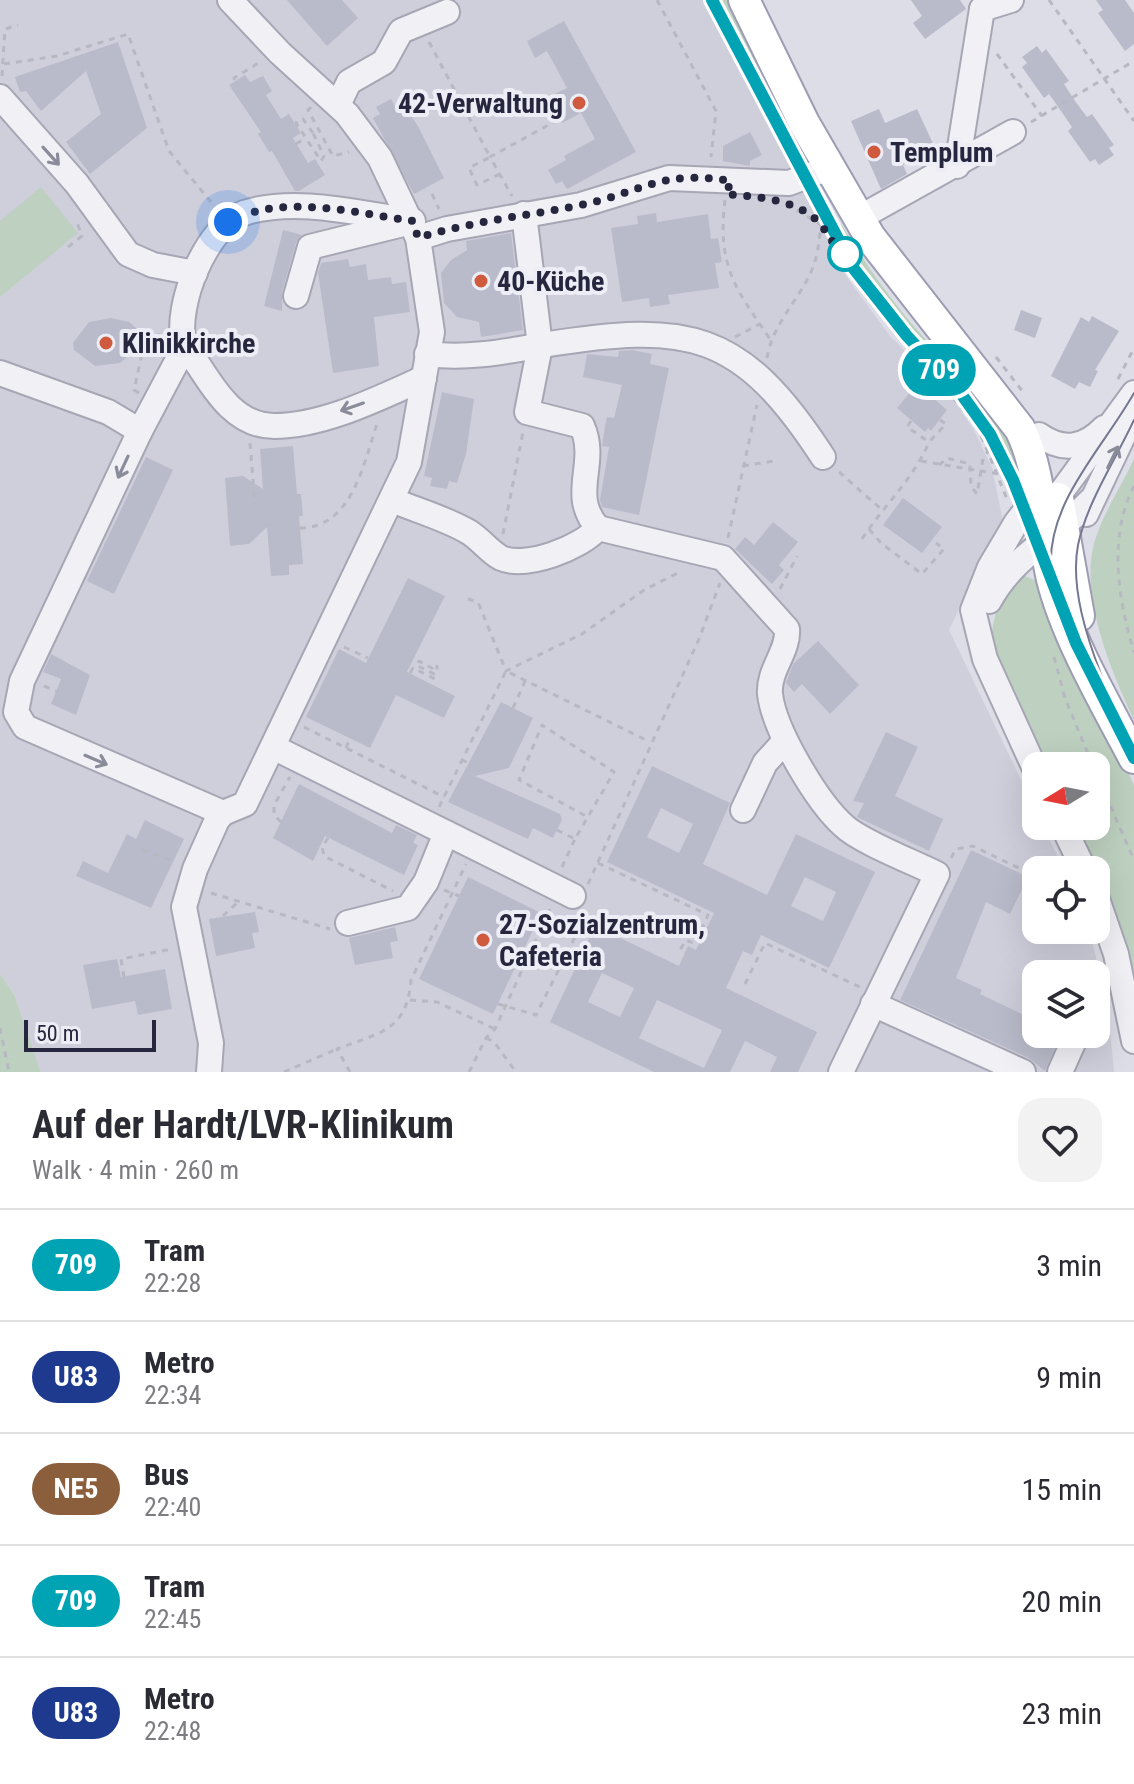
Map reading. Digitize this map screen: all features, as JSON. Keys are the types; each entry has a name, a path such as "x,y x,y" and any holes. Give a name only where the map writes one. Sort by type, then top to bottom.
{"main road":[{"path":"744,0 829,168 859,218 891,267 1020,429 1034,457 1073,575 1086,659"},
{"path":"939,324 981,356 997,373 1039,435 1050,457 1057,598 1134,758"}],"street":[{"path":"209,1072 211,1043 184,907 191,877 217,820 223,813 245,804 322,637 409,462 432,332 416,230 372,146 329,98 278,51 230,0"},
{"path":"957,166 978,10 1011,0"},
{"path":"329,98 349,82 384,62 401,31 447,12"},
{"path":"1,98 77,184 128,254 153,265 195,273"},
{"path":"859,218 1013,132"},
{"path":"296,296 310,247 601,200 659,180 789,183 829,168"},
{"path":"223,813 25,727 16,712 22,681 140,431 184,348 185,303 195,273 216,232 244,213 297,207 416,230"},
{"path":"521,215 540,346 527,412 582,426 590,454 583,503 598,528 725,560 788,634 770,685 784,742 845,828 937,874 841,1072"},
{"path":"184,348 223,402 248,419 273,426 320,418 387,395 426,366 461,358 629,334 694,339 728,352 770,385 823,457"},
{"path":"0,373 108,412 140,431"},
{"path":"1073,575 1079,538 1090,501 1134,393"},
{"path":"1039,435 1060,445 1079,445 1093,439 1124,415"},
{"path":"981,646 981,625 997,586 1053,515 1080,471 1124,415"},
{"path":"392,500 468,531 498,556 518,563 536,560 593,535 598,528"},
{"path":"1028,752 981,646 973,610 977,594 1010,530 1023,514 1053,515 1090,501"},
{"path":"743,810 765,763 784,742"},
{"path":"273,747 573,893"},
{"path":"348,923 396,914 414,901 439,829"},
{"path":"1110,923 1125,952 1134,1041"},
{"path":"872,1006 983,1072"},
{"path":"872,1006 1023,1072"},
{"path":"1060,1072 1071,1048"}],"path":[{"path":"657,0 717,115 719,179 732,284 770,339 812,271 821,225"},
{"path":"1049,0 1134,121"},
{"path":"978,10 998,55 1042,116"},
{"path":"421,22 521,215"},
{"path":"1,98 5,29 18,25"},
{"path":"4,64 57,56 128,34 169,151 228,222"},
{"path":"235,80 278,51"},
{"path":"1013,132 1105,81 1134,61"},
{"path":"329,98 308,110 333,156 372,146"},
{"path":"496,107 502,104 508,108 550,114 555,110"},
{"path":"500,174 477,185 469,168 554,122 550,114"},
{"path":"303,119 313,133 324,156 321,161 296,123 298,120 303,119"},
{"path":"313,133 319,130"},
{"path":"296,144 305,138"},
{"path":"785,203 801,209 821,225 831,244"},
{"path":"135,339 152,336"},
{"path":"142,338 143,349 134,390 157,401"},
{"path":"987,348 1024,393"},
{"path":"1132,357 1134,348"},
{"path":"930,370 967,412 989,450 1002,483 1008,481"},
{"path":"469,1072 486,1038 495,1029 542,928 598,863 699,639 725,560 753,414 770,385"},
{"path":"300,528 330,520 355,488 387,395"},
{"path":"498,556 527,412"},
{"path":"248,419 255,505"},
{"path":"862,539 914,474 929,442 946,424 940,420"},
{"path":"911,421 907,427 929,442"},
{"path":"939,465 947,458 970,464 974,493 977,494 983,459 989,450"},
{"path":"823,457 885,508"},
{"path":"743,466 774,461"},
{"path":"921,461 970,472 999,474"},
{"path":"1134,486 1117,548 1126,627 1134,652"},
{"path":"869,529 881,543 922,574 944,549 936,543"},
{"path":"769,610 797,556"},
{"path":"439,829 444,797 506,671 582,634 644,590 688,569"},
{"path":"468,599 478,602 506,671 650,742"},
{"path":"322,637 368,658"},
{"path":"1053,654 1065,698 1087,752"},
{"path":"410,673 413,668 435,679 436,675 416,665 419,661 437,671 440,666 437,665"},
{"path":"513,708 526,679"},
{"path":"286,718 444,797"},
{"path":"498,1004 536,1015 573,893 575,839 614,772 542,725 519,780 586,816"},
{"path":"346,748 350,738"},
{"path":"281,822 274,815 274,805 299,760"},
{"path":"461,760 470,763"},
{"path":"1110,805 1134,860"},
{"path":"557,830 575,839"},
{"path":"328,838 322,847 324,856 414,901"},
{"path":"284,1072 391,1028 399,1021 410,1000 411,980 474,846"},
{"path":"937,874 943,872 956,849 973,846 1022,870"},
{"path":"142,850 238,902 265,907 331,929 348,923"},
{"path":"598,863 708,915 695,944 686,940 680,950 685,952"},
{"path":"223,916 238,902"},
{"path":"535,926 542,928"},
{"path":"745,984 765,943 872,1006"},
{"path":"124,977 121,959 191,945"},
{"path":"755,949 761,951"},
{"path":"410,1000 437,1002 495,1029"},
{"path":"0,1028 9,1072"},
{"path":"486,1038 494,1042 516,1072"},
{"path":"337,1049 350,1072"}],"shaded area":[{"path":"0,0 706,0 846,276 890,336 950,395 974,430 992,468 1003,521 949,630 1022,782 1022,840 1050,840 1057,856 1022,856 1022,944 1093,944 1097,960 1022,960 1022,1048 1110,1048 1110,1030 1114,1072 41,1072 14,994 0,974"}],"green space":[{"path":"705,0 730,0 792,129 777,136"},
{"path":"41,187 78,233 0,297 0,221"},
{"path":"841,224 902,311 945,359 950,355 1001,416 1020,465 1004,472 974,415 889,321 827,232"},
{"path":"1134,459 1134,720 1099,630 1091,581 1091,558 1104,517"},
{"path":"1022,575 1042,583 1134,785 1134,1004 1110,916 1110,856 1083,856 1076,840 1110,840 1110,752 1035,752 990,640 998,601"},
{"path":"0,974 14,994 41,1072 0,1072"}],"building":[{"path":"287,0 342,0 358,18 327,46"},
{"path":"911,0 960,0 966,9 925,39 913,23 922,16"},
{"path":"1096,0 1125,0 1134,13 1134,44 1125,51 1098,13 1103,10"},
{"name":"42-Verwaltung","path":"564,21 636,152 567,189 562,181 556,184 548,170 566,160 564,156 595,139 581,113 562,123 548,97 567,88 547,51 535,58 527,41"},
{"path":"118,42 147,128 90,174 66,142 101,114 86,71 41,111 26,91 20,92 15,77"},
{"path":"1037,46 1042,53 1046,49 1069,81 1064,84 1075,101 1087,117 1092,114 1114,145 1109,148 1114,155 1099,165 1095,159 1090,162 1068,131 1072,127 1049,94 1044,98 1022,67 1027,63 1022,57"},
{"path":"245,75 250,82 263,76 272,91 266,95 281,119 289,114 301,133 293,138 308,163 315,159 325,175 295,191 229,85"},
{"path":"391,99 395,106 402,102 444,178 414,194 373,118 380,114 376,107"},
{"path":"879,109 885,123 917,109 936,150 903,165 907,174 881,189 851,121"},
{"path":"750,132 762,155 750,161 750,166 723,161 723,146"},
{"path":"656,213 657,222 708,214 711,239 718,238 722,262 715,263 719,288 668,295 670,304 650,307 649,298 622,302 611,228 638,224 637,216"},
{"path":"283,230 302,235 296,243 282,292 282,311 264,306"},
{"name":"40-Küche","path":"511,233 523,330 481,337 479,322 457,317 444,303 441,273 451,260 467,250 466,241"},
{"path":"348,259 350,267 366,264 368,280 391,277 392,284 406,282 410,312 374,317 379,366 333,373 318,273 321,263"},
{"path":"1021,310 1042,318 1035,338 1014,330"},
{"path":"1092,316 1119,331 1095,370 1098,371 1090,387 1079,382 1075,389 1051,376 1081,317 1089,322"},
{"name":"Klinikkirche","path":"111,318 129,322 136,328 137,349 120,363 95,366 74,350 73,343 89,322"},
{"path":"619,351 652,354 650,364 669,368 639,515 602,507 600,500 609,447 602,446 605,426 607,417 614,418 622,385 583,377 587,354 618,357"},
{"path":"917,384 947,410 931,431 928,428 925,432 897,408"},
{"path":"442,392 474,399 466,454 457,483 449,481 447,489 430,486 432,478 424,476"},
{"path":"293,446 297,494 301,494 303,516 299,516 303,564 289,565 289,575 271,576 267,527 249,544 230,546 225,478 243,476 263,489 260,449"},
{"path":"146,457 173,470 114,594 87,581"},
{"path":"903,498 942,527 922,553 883,525"},
{"path":"773,522 798,542 779,565 784,570 772,584 735,549 745,537 754,545"},
{"path":"408,578 445,596 407,672 455,696 444,718 396,695 370,748 306,717 339,649 366,663"},
{"path":"818,641 859,685 830,714 802,684 794,692 786,683 793,664"},
{"path":"51,654 90,675 76,715 51,704 61,679 43,672"},
{"path":"501,702 533,718 509,768 475,776 560,814 562,820 553,838 533,828 528,839 448,802"},
{"path":"886,732 918,747 895,796 943,819 929,851 857,817 864,803 853,801"},
{"path":"652,766 730,803 703,864 767,895 796,834 875,872 829,968 761,935 752,955 743,951 726,988 817,1032 798,1072 770,1072 777,1057 745,1041 730,1072 654,1072 550,1022 595,926 679,966 688,946 696,950 714,913 607,862","holes":["661,808 693,824 679,853 647,837","805,877 836,892 823,921 791,906","602,973 634,988 620,1017 588,1002","657,1000 722,1030 704,1068 639,1038"]},
{"path":"299,784 392,833 396,825 417,835 413,843 418,845 404,875 325,836 313,861 273,838"},
{"path":"145,820 184,839 151,908 76,876 83,861 108,873 127,834 136,839"},
{"path":"971,850 1022,874 1022,889 1010,914 986,902 956,978 982,990 980,994 1022,1014 1022,1048 1055,1048 1045,1071 1029,1058 900,1000"},
{"name":"27-Sozialzentrum, Cafeteria","path":"468,877 541,913 493,1014 419,979"},
{"path":"255,912 259,932 252,933 255,948 216,956 209,919"},
{"path":"395,927 398,941 390,942 393,958 355,965 349,938"},
{"path":"117,959 121,977 165,969 172,1009 138,1015 135,1001 92,1009 83,965"}],"tram line":[{"path":"712,0 854,269 907,336 962,395 990,434 1013,480 1076,643 1134,758"},
{"name":"709","path":"712,0 854,269 885,311 962,395 990,434 1013,480 1076,643 1099,694 1134,758"},
{"path":"1051,568 1052,544 1068,498 1134,393"},
{"path":"1102,677 1078,595 1076,561 1082,529 1095,497 1134,420"}],"place":[{"name":"42-Verwaltung","path":"579,103"},
{"name":"Templum","path":"874,152"},
{"name":"40-Küche","path":"481,281"},
{"name":"Klinikkirche","path":"106,343"},
{"name":"27-Sozialzentrum, Cafeteria","path":"483,940"}],"route":[{"path":"228,222 244,213 297,207 413,221 418,238 503,217 581,205 659,180 707,177 731,181 726,194 785,203 801,209 821,225 831,244 845,254"}]}
